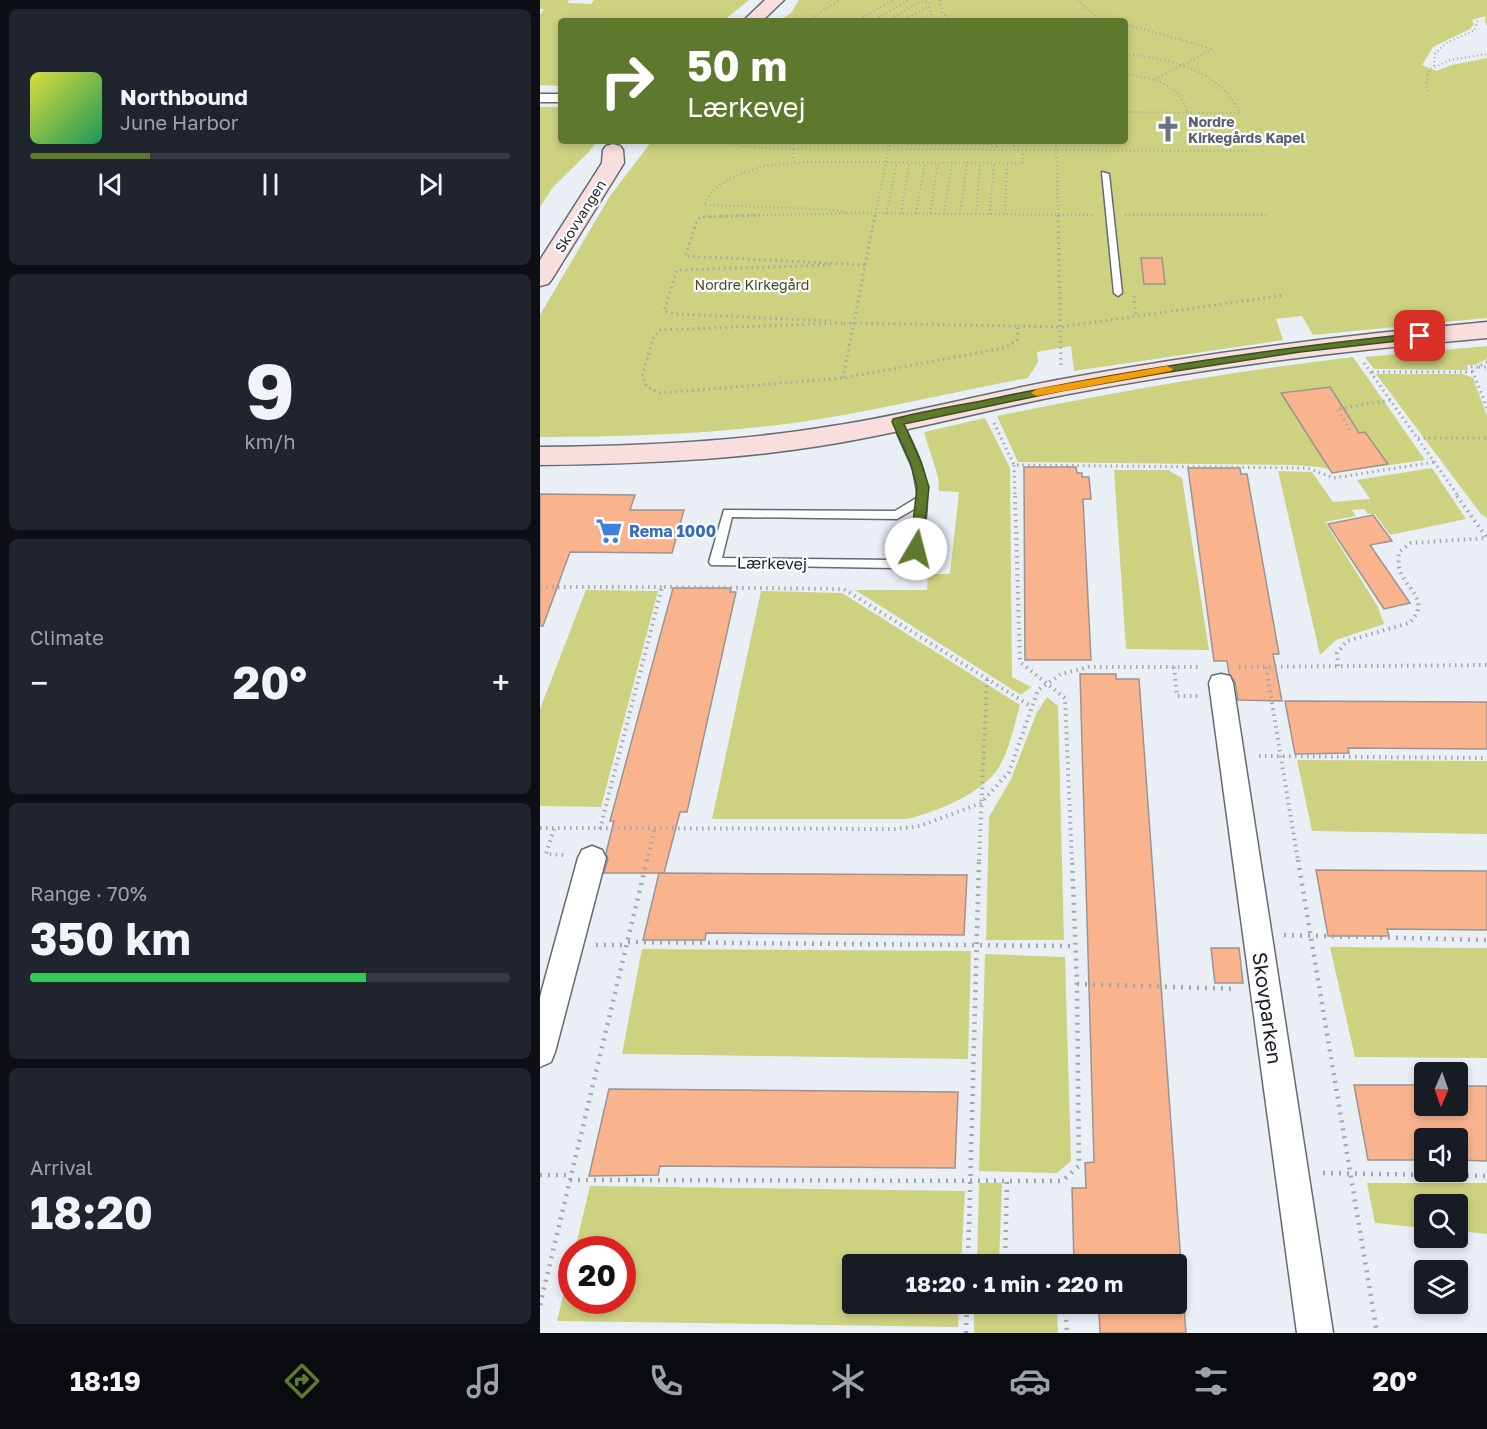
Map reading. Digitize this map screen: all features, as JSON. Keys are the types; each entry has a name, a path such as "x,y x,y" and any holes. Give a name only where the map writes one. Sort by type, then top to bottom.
{"street":[{"path":"741,18 762,0"},
{"path":"755,18 775,0"},
{"path":"540,98 558,98"},
{"name":"Skovvangen","path":"540,250 595,163 616,145"},
{"name":"Skovvangen","path":"540,279 613,163 616,145"},
{"path":"540,456 730,448 832,435 1061,387 1175,368 1350,343 1487,330"},
{"name":"Skovparken","path":"1221,678 1315,1333"},
{"path":"540,1052 592,858"}],"lane":[{"path":"1105,174 1118,293"},
{"name":"Lærkevej","path":"897,422 916,462 923,487 923,500 916,549 894,564 715,562 728,513 897,515 923,500"}],"path":[{"path":"812,18 840,0"},
{"path":"861,18 893,0"},
{"path":"877,18 909,0"},
{"path":"940,0 939,5 948,18"},
{"path":"1077,0 1095,15 1095,18"},
{"path":"892,18 919,2 928,1 928,8 933,18"},
{"path":"907,18 928,8"},
{"path":"924,18 931,15"},
{"path":"1434,66 1435,54 1446,43 1475,30 1478,18"},
{"path":"1128,25 1213,49 1154,80"},
{"path":"1128,54 1182,66 1206,76 1229,93 1236,101 1240,114 1128,112"},
{"path":"1428,91 1426,84 1429,70 1434,66 1464,57 1487,54"},
{"path":"1128,75 1154,80 1183,97 1187,104 1187,113"},
{"path":"740,144 758,148 793,149 1250,151"},
{"path":"843,378 890,144"},
{"path":"997,144 997,150"},
{"path":"1014,144 1014,150"},
{"path":"1056,144 1061,387"},
{"path":"793,149 794,163"},
{"path":"853,213 822,209 704,205 712,191 728,179 763,166 886,161 1023,163 1023,151"},
{"path":"886,213 897,162"},
{"path":"901,213 909,162"},
{"path":"916,213 925,162"},
{"path":"930,213 938,162"},
{"path":"944,214 952,162"},
{"path":"960,214 967,162"},
{"path":"976,214 980,163"},
{"path":"990,214 994,163"},
{"path":"1005,214 1007,163"},
{"path":"849,265 685,256 701,217 853,213 1266,214"},
{"path":"844,323 806,319 676,314 664,311 677,270 681,269 866,265"},
{"path":"1018,326 1017,340 1004,348 843,378 661,393 647,387 642,376 653,339 659,330 844,323 1018,326 1061,327 1285,295"},
{"path":"1350,343 1487,538"},
{"path":"1487,365 1471,367 1487,408"},
{"path":"1371,372 1473,372"},
{"path":"1350,430 1337,409 1390,400"},
{"path":"540,1175 1062,1181 1079,1166 1077,984 1065,698 1020,662 1014,465 985,404"},
{"path":"1417,438 1487,438"},
{"path":"1014,465 1306,468 1334,478 1434,462"},
{"path":"1338,666 1337,653 1347,641 1409,623 1417,617 1420,608 1417,599 1399,567 1399,552 1404,547 1411,543 1487,538"},
{"path":"540,587 844,589 1032,707"},
{"path":"600,828 662,587"},
{"path":"1174,667 1177,696 1221,678 1266,667 1487,665"},
{"path":"540,828 896,829 920,826 981,802 1009,772 1038,690 1061,674 1089,667 1174,667 1221,678"},
{"path":"1266,667 1377,1333"},
{"path":"968,1254 981,802 987,678"},
{"path":"1231,755 1487,758"},
{"path":"554,828 546,854 592,858"},
{"path":"540,1305 655,828"},
{"path":"1257,934 1487,940"},
{"path":"628,942 1075,946"},
{"path":"1077,984 1265,990"},
{"path":"1292,1173 1487,1176"},
{"path":"1005,1254 1007,1179"},
{"path":"966,1333 967,1314"},
{"path":"1066,1314 1067,1333"}],"green space":[{"path":"540,0 569,0 567,3 591,4 594,0 749,0 727,18 558,18 558,86 540,85 540,15 544,9 540,9"},
{"name":"Nordre Kirkegård","path":"799,0 1487,0 1487,26 1486,16 1472,20 1474,24 1470,29 1433,47 1422,65 1436,71 1452,65 1487,58 1487,318 1313,335 1302,316 1276,319 1283,340 1074,371 1071,346 1037,352 1038,362 1028,378 811,420 695,433 540,437 540,315 610,196 650,144 1128,144 1128,18 784,18 791,13"},
{"path":"540,107 558,107 558,144 595,144 553,187 540,207"},
{"path":"1487,346 1487,359 1475,365 1467,365 1468,370 1374,369 1365,357"},
{"path":"1353,357 1425,460 1340,472 1320,467 1294,465 1018,462 997,416 1174,383"},
{"path":"1376,374 1463,374 1473,378 1487,416 1487,518 1481,514"},
{"path":"985,418 1010,468 1012,677 1031,687 1021,695 855,590 927,590 928,574 950,574 959,492 939,491 938,477 924,432"},
{"path":"1432,468 1466,519 1390,535 1375,514 1368,514 1364,509 1352,510 1356,516 1325,522 1378,607 1384,624 1336,640 1320,655 1278,471 1312,472 1333,502 1370,499 1357,480"},
{"path":"1114,470 1168,470 1182,478 1209,650 1126,649"},
{"path":"586,590 658,591 601,807 540,806 540,709"},
{"path":"761,591 842,593 1020,705 1006,753 992,777 958,801 907,819 712,819"},
{"path":"1047,697 1058,706 1064,940 986,940 989,817 1011,779 1037,712"},
{"path":"1297,760 1487,761 1487,834 1312,831"},
{"path":"1330,947 1487,948 1487,1058 1355,1057"},
{"path":"642,949 971,951 968,1059 622,1054"},
{"path":"985,954 1065,957 1071,1161 1057,1173 979,1171"},
{"path":"979,1183 1002,1183 999,1254 977,1254"},
{"path":"1367,1183 1487,1183 1487,1234 1468,1232 1468,1194 1414,1194 1414,1227 1375,1223"},
{"path":"590,1186 965,1191 962,1254 842,1254 842,1314 959,1314 958,1327 557,1321 559,1314 636,1314 636,1236 578,1236"},
{"path":"974,1314 1057,1314 1058,1333 974,1333"}],"building":[{"path":"1141,258 1162,258 1165,284 1144,284"},
{"path":"1330,387 1359,433 1365,432 1388,464 1332,473 1281,393"},
{"path":"1024,467 1076,467 1077,473 1082,473 1082,477 1089,477 1091,499 1083,499 1091,660 1025,660"},
{"path":"1188,468 1240,468 1241,474 1247,474 1279,654 1273,654 1282,701 1238,700 1235,682 1229,674 1227,661 1214,661"},
{"name":"Rema 1000","path":"540,494 635,495 630,510 684,510 672,553 570,552 543,626 540,626"},
{"path":"1373,515 1392,541 1370,545 1410,603 1384,609 1328,524"},
{"path":"673,588 731,588 730,592 736,592 687,812 680,812 664,873 604,873 608,859 606,853 614,821 610,821"},
{"path":"1080,674 1116,674 1116,679 1139,679 1180,1254 1074,1254 1072,1188 1086,1188 1085,1163 1094,1162"},
{"path":"1285,701 1487,702 1487,749 1348,748 1349,753 1295,754"},
{"path":"1316,870 1487,871 1487,930 1387,929 1389,936 1328,936"},
{"path":"659,873 967,875 964,935 706,933 705,940 643,940"},
{"path":"1211,948 1239,948 1243,983 1215,983"},
{"path":"1354,1085 1414,1085 1414,1116 1468,1116 1468,1086 1487,1086 1487,1161 1468,1160 1468,1128 1414,1128 1414,1160 1368,1160"},
{"path":"609,1089 958,1092 955,1168 660,1166 658,1175 589,1176"},
{"path":"1099,1314 1185,1314 1186,1333 1100,1333"}],"slow traffic":[{"path":"1037,393 1167,369"}],"place":[{"name":"Nordre Kirkegårds Kapel","path":"1168,129"},
{"name":"Rema 1000","path":"609,531"}],"route":[{"path":"916,549 923,487 916,462 897,422 1061,387 1163,369 1300,349 1420,336"}]}
